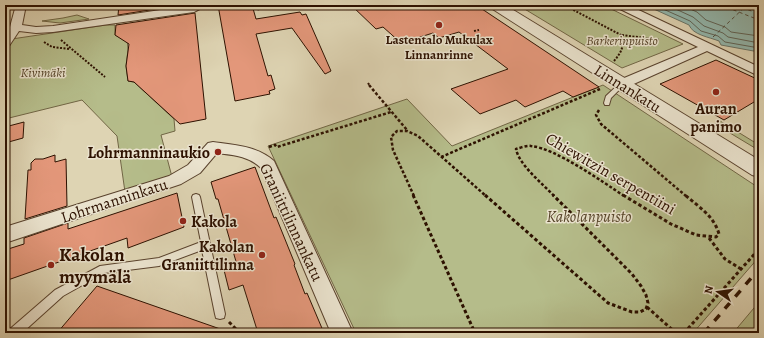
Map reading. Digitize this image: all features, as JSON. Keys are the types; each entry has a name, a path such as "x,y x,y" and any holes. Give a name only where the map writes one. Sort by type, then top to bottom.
{"street":[{"path":"5,44 16,27 21,5"},
{"name":"Linnankatu","path":"496,5 759,170"},
{"path":"620,5 759,72"},
{"path":"16,27 36,30 53,29 201,6"},
{"path":"622,84 707,47"},
{"name":"Lohrmanninkatu","path":"5,234 176,180 194,169 212,147"},
{"name":"Graniittilinnankatu","path":"212,147 254,154 262,158 268,164 342,333"}],"lane":[{"path":"607,103 608,97 622,84"},
{"path":"196,197 220,314"},
{"path":"14,333 58,293 103,269 159,262 206,244"}],"path":[{"path":"256,5 259,11"},
{"path":"564,5 621,35 662,40"},
{"path":"474,31 479,30"},
{"path":"610,63 615,61 623,50 624,46 621,35"},
{"path":"61,40 105,77"},
{"path":"368,83 407,131 421,138 608,303 618,308 635,313 643,312 647,307 676,333"},
{"path":"441,157 602,89"},
{"name":"Chiewitzin serpentiini","path":"607,103 596,113 601,124 713,219 718,227 719,234 716,237 709,238 690,234 615,189 542,148 528,145 520,146 516,149 517,155 524,165 639,281 646,290 648,301 647,307"},
{"path":"276,145 277,148 391,112"},
{"path":"759,112 755,114 759,116"},
{"path":"407,131 396,132 391,137 391,144 475,333"},
{"path":"709,238 725,258 741,270"},
{"path":"684,333 759,249"}],"green space":[{"name":"Barkerinpuisto","path":"518,5 603,5 683,44 622,68"},
{"path":"77,15 89,19 60,23 42,21 63,18"},
{"name":"Kivimäki","path":"106,25 115,25 115,35 121,38 127,38 128,50 126,66 128,81 134,82 174,119 175,131 161,135 172,177 125,192 117,136 82,100 5,119 5,40"},
{"name":"Kakolanpuisto","path":"603,85 759,188 759,257 693,333 356,333 268,146 407,99 452,146"},
{"path":"720,121 759,146 755,148 715,124"},
{"path":"759,302 759,333 733,333"}],"water":[{"path":"645,5 759,5 759,52 721,45 719,41 694,31 689,25"}],"building":[{"path":"119,5 181,5 118,15"},
{"path":"218,5 252,5 256,19 300,12 302,15 306,14 331,71 325,74 292,28 256,34 268,76 271,75 275,89 269,91 270,94 235,101"},
{"path":"351,5 476,5 599,87 573,97 563,91 525,107 516,100 480,114 451,89 508,69 459,32 439,38 433,33 401,43 383,27 376,29"},
{"path":"195,13 206,119 180,124 134,82 128,81 126,66 129,44 115,35 116,25"},
{"name":"Auran panimo","path":"716,60 759,80 759,99 724,120 660,84"},
{"path":"24,122 23,138 5,143 5,127"},
{"path":"55,155 55,162 66,159 67,206 25,219 28,170 31,170 31,163 35,159 43,159"},
{"name":"Kakolan Graniittilinna","path":"255,167 274,218 276,217 295,264 294,265 305,294 307,293 324,333 258,333 243,285 229,290 224,270 237,265 218,199 216,199 211,182"},
{"path":"177,193 184,227 128,248 127,238 5,281 5,250 24,244 24,238 68,223 68,229"},
{"name":"Kakolan Graniittilinna","path":"97,286 226,331 226,333 57,333"}],"ferry route":[{"path":"721,5 739,12"},
{"path":"736,5 744,8"},
{"path":"744,8 747,5"},
{"path":"750,5 759,9"},
{"path":"739,12 744,8"},
{"path":"744,8 759,14"},
{"path":"713,37 739,12"},
{"path":"739,12 759,20"}],"railway":[{"path":"704,333 759,269"}],"place":[{"name":"Lastentalo Mukulax Linnanrinne","path":"439,25"},
{"name":"Auran panimo","path":"716,92"},
{"name":"Lohrmanninaukio","path":"218,152"},
{"name":"Kakola","path":"183,221"},
{"name":"Kakolan Graniittilinna","path":"262,255"},
{"name":"Kakolan myymälä","path":"51,265"}]}
